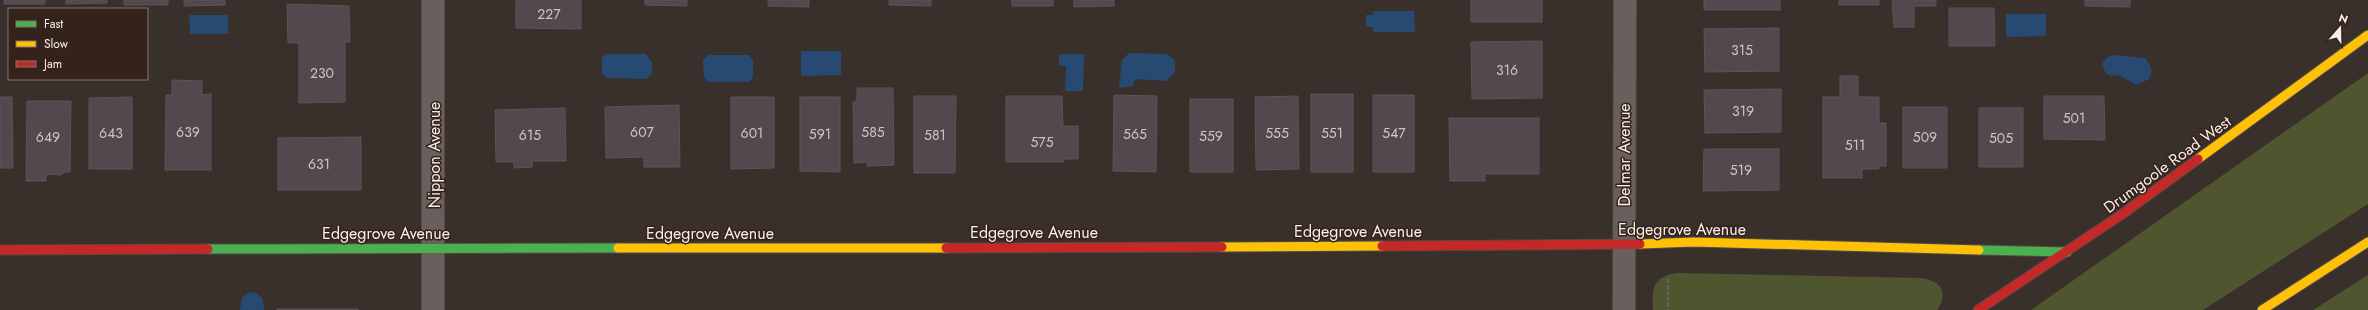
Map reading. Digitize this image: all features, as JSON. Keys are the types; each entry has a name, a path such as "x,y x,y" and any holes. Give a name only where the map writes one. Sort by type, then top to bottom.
{"main road":[{"name":"Drumgoole Road West","path":"1978,310 2067,252 2183,172 2368,35"},
{"name":"Edgegrove Avenue","path":"0,250 1549,246 1694,242 2067,252"},
{"path":"2262,310 2368,242"}],"street":[{"name":"Nippon Avenue","path":"433,0 433,310"},
{"name":"Delmar Avenue","path":"1624,310 1625,0"}],"path":[{"path":"1668,279 1668,310"}],"green space":[{"path":"2368,73 2368,204 2203,310 2031,310"},
{"path":"1676,273 1921,278 1928,279 1938,285 1941,288 1942,298 1941,304 1937,310 1653,310 1655,285 1662,278"},
{"path":"2368,275 2368,310 2313,310"}],"water":[{"path":"1373,11 1414,11 1415,32 1373,32 1373,27 1366,27 1366,15 1373,15"},
{"path":"2006,14 2046,14 2046,36 2006,37"},
{"path":"189,15 228,15 228,34 190,34"},
{"path":"801,51 841,51 841,75 801,76"},
{"path":"1129,53 1167,54 1175,61 1175,72 1167,81 1135,79 1133,86 1119,88 1122,60"},
{"path":"606,54 646,54 652,62 652,73 646,79 606,78 602,73 602,58"},
{"path":"1059,54 1084,54 1083,91 1065,91 1066,66 1059,66"},
{"path":"708,55 749,55 753,60 753,77 749,82 708,82 704,76 703,60"},
{"path":"2112,55 2146,58 2152,70 2149,79 2137,85 2118,75 2112,76 2106,74 2102,64 2106,58"},
{"path":"255,292 263,299 264,310 240,310 242,297 248,293"}],"building":[{"path":"4,0 45,0 45,4 4,4"},
{"path":"66,0 107,0 107,3 66,4"},
{"path":"124,0 168,0 168,5 124,5"},
{"path":"184,0 225,0 225,5 184,6"},
{"path":"516,0 581,0 581,29 516,28"},
{"path":"645,0 687,0 687,6 645,5"},
{"path":"768,0 809,0 809,7 768,6"},
{"path":"889,0 931,0 931,6 889,5"},
{"path":"1012,0 1053,0 1053,6 1012,6"},
{"path":"1074,0 1114,0 1114,6 1074,7"},
{"path":"1471,0 1542,0 1542,22 1471,22"},
{"path":"1704,0 1780,0 1780,10 1704,10"},
{"path":"1839,0 1879,0 1879,5 1839,5"},
{"path":"1892,0 1936,0 1936,6 1914,6 1914,27 1894,27"},
{"path":"2085,0 2130,0 2130,7 2085,6"},
{"path":"287,4 349,6 350,42 345,42 345,102 299,103 299,43 288,43"},
{"path":"1949,8 1994,8 1995,46 1949,46"},
{"path":"1779,28 1779,71 1705,72 1704,29"},
{"path":"1542,41 1542,98 1472,99 1471,42"},
{"path":"1840,76 1858,76 1858,97 1879,97 1879,123 1886,123 1886,166 1878,166 1879,169 1862,169 1862,178 1823,178 1823,97 1840,97"},
{"path":"172,80 202,81 202,95 211,94 211,170 165,170 166,95 172,95"},
{"path":"857,88 893,88 894,165 867,166 867,162 854,163 853,102 857,102"},
{"path":"1781,89 1781,132 1705,133 1704,90"},
{"path":"1311,94 1353,94 1353,172 1311,172"},
{"path":"1114,95 1157,96 1156,172 1113,171"},
{"path":"1373,95 1414,95 1414,172 1373,172"},
{"path":"914,96 956,96 955,173 914,173"},
{"path":"1006,96 1062,96 1063,126 1078,126 1078,159 1063,159 1063,162 1006,162"},
{"path":"1298,96 1299,169 1256,170 1255,97"},
{"path":"2044,96 2104,96 2105,140 2044,139"},
{"path":"0,97 12,97 13,168 0,168"},
{"path":"132,97 132,169 89,169 89,98"},
{"path":"731,97 774,97 774,168 731,169"},
{"path":"800,97 840,97 840,172 800,171"},
{"path":"1190,99 1233,99 1233,172 1190,172"},
{"path":"27,101 71,101 70,172 64,172 61,175 46,174 46,181 26,181"},
{"path":"679,105 680,167 644,167 644,157 606,158 605,107"},
{"path":"1903,107 1947,107 1947,168 1903,168"},
{"path":"565,108 566,161 532,161 532,167 514,168 514,162 496,162 495,110"},
{"path":"1979,108 2023,108 2023,167 1979,167"},
{"path":"1449,118 1539,118 1539,174 1485,174 1485,181 1450,181"},
{"path":"361,137 361,190 278,190 278,138"},
{"path":"1704,149 1779,149 1779,190 1703,191"},
{"path":"358,309 358,310 277,310"}],"traffic: fast":[{"path":"208,249 618,248"},
{"path":"1979,250 2067,252"}],"traffic: slow":[{"path":"2198,159 2368,35"},
{"path":"1640,244 1694,242 1979,250"},
{"path":"2262,310 2368,242"},
{"path":"1222,247 1382,246"},
{"path":"618,248 946,248"}],"traffic: jam":[{"path":"1978,310 2121,215 2198,159"},
{"path":"1382,246 1640,244"},
{"path":"946,248 1222,247"},
{"path":"0,250 208,249"}]}
